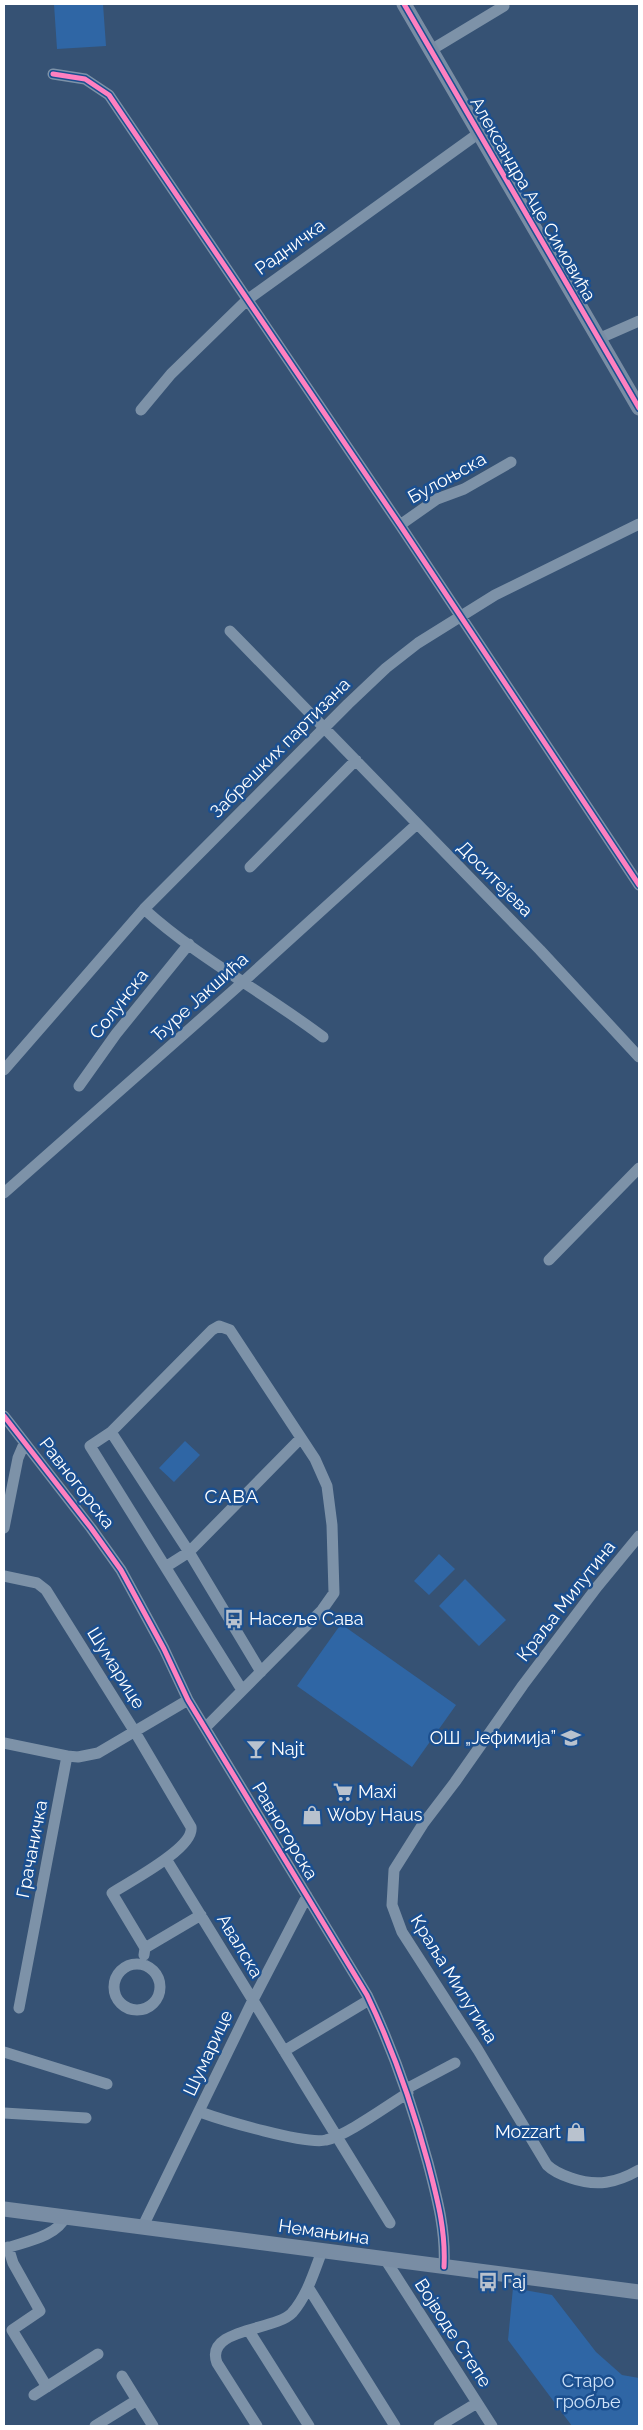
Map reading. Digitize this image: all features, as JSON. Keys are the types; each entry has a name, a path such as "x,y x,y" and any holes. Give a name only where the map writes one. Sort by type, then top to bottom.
{"street":[{"name":"Александра Аце Симовића","path":"404,4 639,408"},
{"path":"431,50 504,6"},
{"path":"52,74 85,79 109,95 400,525 639,885"},
{"name":"Радничка","path":"142,410 171,374 246,300 479,133"},
{"path":"598,339 639,321"},
{"name":"Булоњска","path":"400,525 437,499 464,489 511,462"},
{"name":"Забрешких партизана","path":"4,1070 144,909 386,668 418,643 460,616 518,583 639,524"},
{"name":"Доситејева","path":"230,632 540,950 639,1057"},
{"path":"250,867 356,760"},
{"name":"Ђуре Јакшића","path":"4,1193 244,981 417,824"},
{"path":"144,909 189,944 323,1037"},
{"name":"Солунска","path":"79,1086 116,1034 189,944"},
{"path":"549,1260 639,1168"},
{"name":"Равногорска","path":"206,1727 328,1604 334,1593 332,1525 326,1486 315,1459 230,1330 219,1326 212,1330 111,1432 90,1446 167,1566 242,1690"},
{"name":"Равногорска","path":"4,1416 24,1444 92,1528 121,1570 164,1649 188,1700 369,2000 387,2038 407,2091 441,2214 445,2245 444,2267"},
{"path":"111,1432 189,1552 261,1672"},
{"path":"167,1566 189,1552 301,1438"},
{"path":"4,1528 18,1458 24,1444"},
{"name":"Краља Милутина","path":"639,1536 597,1587 523,1685 423,1824 394,1870 391,1894 392,1905 402,1932 478,2050 547,2165 560,2174 595,2184 616,2181 639,2170"},
{"name":"Шумарице","path":"4,1576 37,1584 46,1590 189,1822 192,1832 182,1846 166,1859"},
{"path":"4,1743 67,1756 78,1757 98,1753 188,1700"},
{"name":"Грачаничка","path":"18,2008 67,1756"},
{"path":"142,1964 145,1948 112,1893 166,1859"},
{"name":"Авалска","path":"166,1859 390,2223"},
{"name":"Шумарице","path":"143,2226 253,2000 307,1896"},
{"path":"145,1948 201,1915"},
{"path":"135,1963 142,1964 149,1966 159,1977 160,1992 152,2004 146,2008 132,2010 125,2007 115,1996 114,1981 122,1969 135,1963"},
{"path":"284,2051 369,2000"},
{"path":"4,2052 107,2084"},
{"path":"200,2112 304,2140 323,2141 338,2136 407,2091 455,2063"},
{"path":"4,2113 86,2118"},
{"name":"Немањина","path":"4,2209 639,2292"},
{"path":"47,2387 12,2330 40,2311 6,2248 55,2231 62,2224 65,2217"},
{"path":"257,2426 217,2362 215,2355 218,2344 226,2338 286,2318 300,2302 322,2251"},
{"name":"Војводе Степе","path":"385,2259 492,2426"},
{"path":"308,2287 395,2426"},
{"path":"249,2331 309,2426"},
{"path":"34,2395 98,2354"},
{"path":"122,2376 153,2426"},
{"path":"95,2426 137,2400"},
{"path":"439,2426 477,2403"}],"green space":[{"path":"54,4 103,4 106,46 57,49"},
{"path":"185,1441 200,1455 174,1482 159,1468"},
{"path":"439,1554 455,1569 429,1595 414,1581"},
{"path":"465,1579 506,1620 479,1646 439,1606"},
{"path":"341,1624 456,1705 412,1767 297,1686"},
{"name":"Старо гробље","path":"513,2288 552,2295 596,2352 622,2375 639,2378 639,2426 572,2426 508,2340"}],"cycle path":[{"path":"404,4 639,408"},
{"path":"53,74 85,79 109,95 400,525 639,885"},
{"path":"4,1416 91,1528 121,1570 164,1649 188,1700 367,1995 394,2056 422,2141 440,2214 444,2240 444,2267"}],"place":[{"name":"Насеље Сава","path":"234,1619"},
{"name":"ОШ „Јефимија”","path":"571,1738"},
{"name":"Najt","path":"256,1749"},
{"name":"Maxi","path":"343,1792"},
{"name":"Woby Haus","path":"312,1815"},
{"name":"Mozzart","path":"576,2132"},
{"name":"Гај","path":"488,2282"}],"district":[{"name":"САВА","path":"232,1496"}]}
